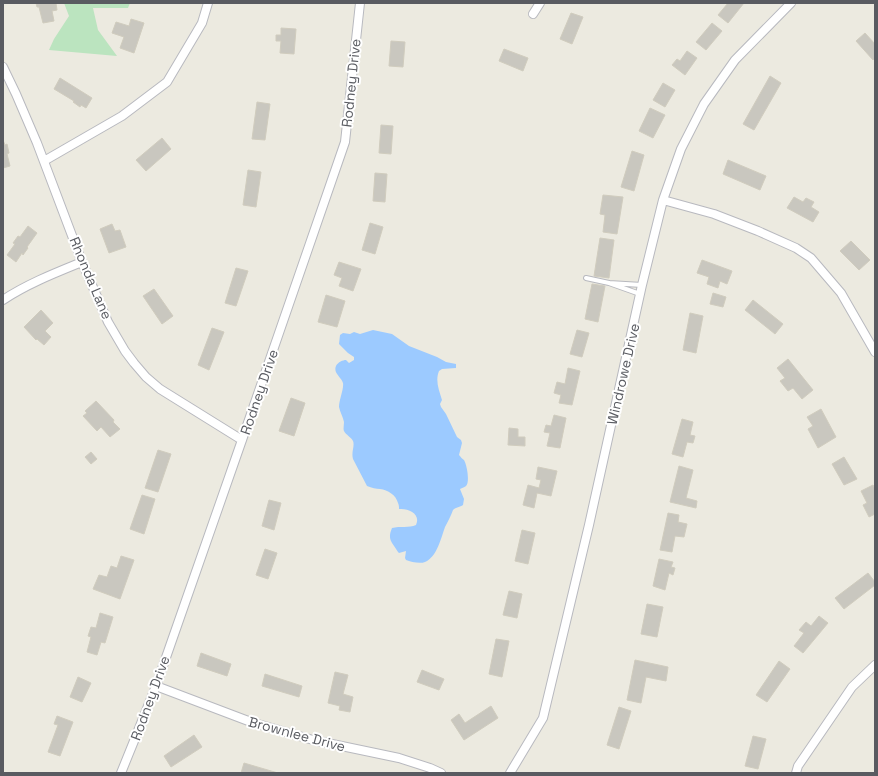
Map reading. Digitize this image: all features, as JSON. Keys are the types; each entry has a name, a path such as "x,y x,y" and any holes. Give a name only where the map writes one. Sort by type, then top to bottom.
{"street":[{"path":"44,161 122,116 166,82 202,23 208,3"},
{"name":"Rodney Drive","path":"121,773 156,686 346,142 360,3"},
{"path":"533,14 540,3"},
{"name":"Windrowe Drive","path":"510,773 543,718 590,519 642,285 663,200 681,149 704,104 735,60 791,3"},
{"name":"Rhonda Lane","path":"3,67 25,114 82,262 114,333 125,351 146,377 160,389 242,440"},
{"path":"663,200 714,214 758,230 796,248 811,258 841,293 875,352"},
{"path":"3,300 42,279 82,262"},
{"path":"796,773 798,766 852,687 875,665"},
{"name":"Brownlee Drive","path":"156,686 251,722 313,740 399,758 441,773"}],"lane":[{"path":"586,278 609,283 640,294"},
{"path":"609,283 642,285"}],"green space":[{"path":"64,3 130,3 128,8 93,8 98,30 117,56 49,50 54,39 69,16"}],"water":[{"path":"373,330 392,334 409,346 446,362 456,364 456,368 442,369 439,371 437,382 442,400 440,404 441,407 457,437 462,443 459,455 465,462 468,473 468,481 466,486 460,489 464,499 463,505 453,510 436,552 429,560 423,563 406,560 406,551 399,553 392,543 390,535 392,528 416,525 417,518 413,512 399,509 399,504 394,495 383,490 367,486 353,459 353,441 344,430 344,422 339,407 343,383 336,373 335,368 339,362 346,360 349,363 354,360 354,357 339,344 340,335 343,333 350,334 354,332 360,334"}],"building":[{"path":"36,3 56,3 57,10 52,11 54,21 43,23 39,7 37,7"},
{"path":"728,3 744,3 728,23 718,15"},
{"path":"571,13 583,17 572,44 560,39"},
{"path":"131,19 144,23 134,53 120,48 124,37 112,33 116,22 129,26"},
{"path":"712,23 722,31 706,50 696,42"},
{"path":"281,28 296,29 294,54 280,53 281,41 276,41 276,35 281,35"},
{"path":"865,33 875,44 875,58 873,60 856,41"},
{"path":"391,41 405,42 403,67 389,66"},
{"path":"504,49 528,58 523,71 499,61"},
{"path":"687,51 697,58 685,75 672,65 677,59 680,61"},
{"path":"770,76 781,83 754,130 743,124"},
{"path":"60,78 92,98 86,108 81,105 80,107 73,102 74,101 54,89"},
{"path":"663,83 675,90 665,107 653,100"},
{"path":"257,102 270,104 265,140 252,139"},
{"path":"650,108 665,115 653,138 639,131"},
{"path":"381,125 393,126 391,154 379,153"},
{"path":"162,138 171,149 146,171 136,160"},
{"path":"3,140 5,145 7,144 9,153 7,154 10,166 3,168"},
{"path":"632,151 644,155 634,191 621,187"},
{"path":"728,160 766,176 760,190 723,174"},
{"path":"248,170 261,172 256,207 243,205"},
{"path":"375,173 387,174 385,202 373,201"},
{"path":"603,195 623,197 617,234 603,232 605,215 600,214"},
{"path":"794,197 803,202 806,198 814,202 811,207 819,212 813,222 787,208"},
{"path":"370,223 383,227 375,254 362,250"},
{"path":"112,224 115,231 120,230 126,247 109,253 100,229"},
{"path":"28,226 37,233 23,255 22,253 16,262 7,255 15,244 13,243 18,236 20,237"},
{"path":"600,238 614,240 609,278 594,276"},
{"path":"851,241 870,260 859,270 840,251"},
{"path":"702,260 732,271 727,284 720,281 718,288 707,284 709,277 697,273"},
{"path":"339,262 361,269 353,291 339,286 342,278 334,275"},
{"path":"236,268 248,271 236,306 225,303"},
{"path":"592,284 605,286 598,322 585,319"},
{"path":"154,289 173,316 162,324 143,296"},
{"path":"713,293 726,297 723,307 710,304"},
{"path":"326,295 345,301 337,327 318,322"},
{"path":"753,300 783,324 775,334 745,310"},
{"path":"41,310 53,323 45,331 51,337 44,345 37,339 36,340 24,327"},
{"path":"690,313 703,316 696,353 683,350"},
{"path":"212,328 224,332 209,370 198,365"},
{"path":"577,330 589,333 582,357 570,354"},
{"path":"788,359 813,390 802,399 793,388 788,391 780,381 785,378 777,368"},
{"path":"568,368 580,371 572,405 559,403 561,395 554,393 557,382 565,384"},
{"path":"291,398 305,403 294,436 279,431"},
{"path":"96,401 114,420 113,422 120,429 110,437 101,427 97,431 83,416 87,413 85,411"},
{"path":"821,409 836,437 818,448 808,429 813,426 807,417"},
{"path":"554,415 566,418 560,448 547,446 550,433 544,432 546,425 551,426"},
{"path":"682,419 693,422 690,435 695,436 693,443 687,442 683,457 672,454"},
{"path":"509,428 518,429 518,437 525,437 525,446 508,445"},
{"path":"158,450 171,454 158,492 145,488"},
{"path":"91,452 97,459 91,464 85,457"},
{"path":"844,457 857,479 844,485 832,464"},
{"path":"679,466 693,470 686,498 697,501 696,508 670,502"},
{"path":"538,467 557,471 551,496 537,493 534,508 523,505 528,485 539,488 541,480 536,479"},
{"path":"873,485 875,489 875,514 869,517 863,505 867,503 861,491"},
{"path":"142,495 155,499 144,534 130,529"},
{"path":"269,500 281,503 274,530 262,526"},
{"path":"668,513 679,515 678,522 687,524 684,537 675,536 672,552 660,550"},
{"path":"522,530 535,533 528,564 515,561"},
{"path":"265,549 277,553 268,579 256,575"},
{"path":"121,556 134,560 120,599 93,589 99,575 107,577 111,566 117,568"},
{"path":"659,559 673,562 671,567 675,568 673,575 669,573 665,590 653,586"},
{"path":"868,573 875,582 875,585 844,609 835,598"},
{"path":"509,591 522,594 517,618 503,615"},
{"path":"647,604 663,607 657,637 641,634"},
{"path":"100,613 113,617 105,643 101,642 97,655 87,652 91,637 88,636 91,627 96,628"},
{"path":"819,616 828,623 803,653 794,646 804,633 799,630 806,622 811,626"},
{"path":"496,639 509,641 502,677 489,674"},
{"path":"201,653 231,664 227,676 197,666"},
{"path":"635,660 668,667 666,681 646,677 641,703 627,700"},
{"path":"779,661 790,669 767,702 756,695"},
{"path":"422,670 444,679 439,690 417,682"},
{"path":"335,672 348,675 343,694 353,697 350,712 339,710 340,706 328,703"},
{"path":"265,674 302,686 299,697 262,686"},
{"path":"78,677 91,683 82,702 70,697"},
{"path":"491,706 498,718 464,740 451,720 459,714 465,723"},
{"path":"619,707 631,711 619,749 607,745"},
{"path":"57,716 73,722 60,756 48,752 58,725 54,724"},
{"path":"194,735 202,747 171,767 164,756"},
{"path":"753,736 766,739 758,769 745,766"},
{"path":"244,763 278,773 241,773"}]}
